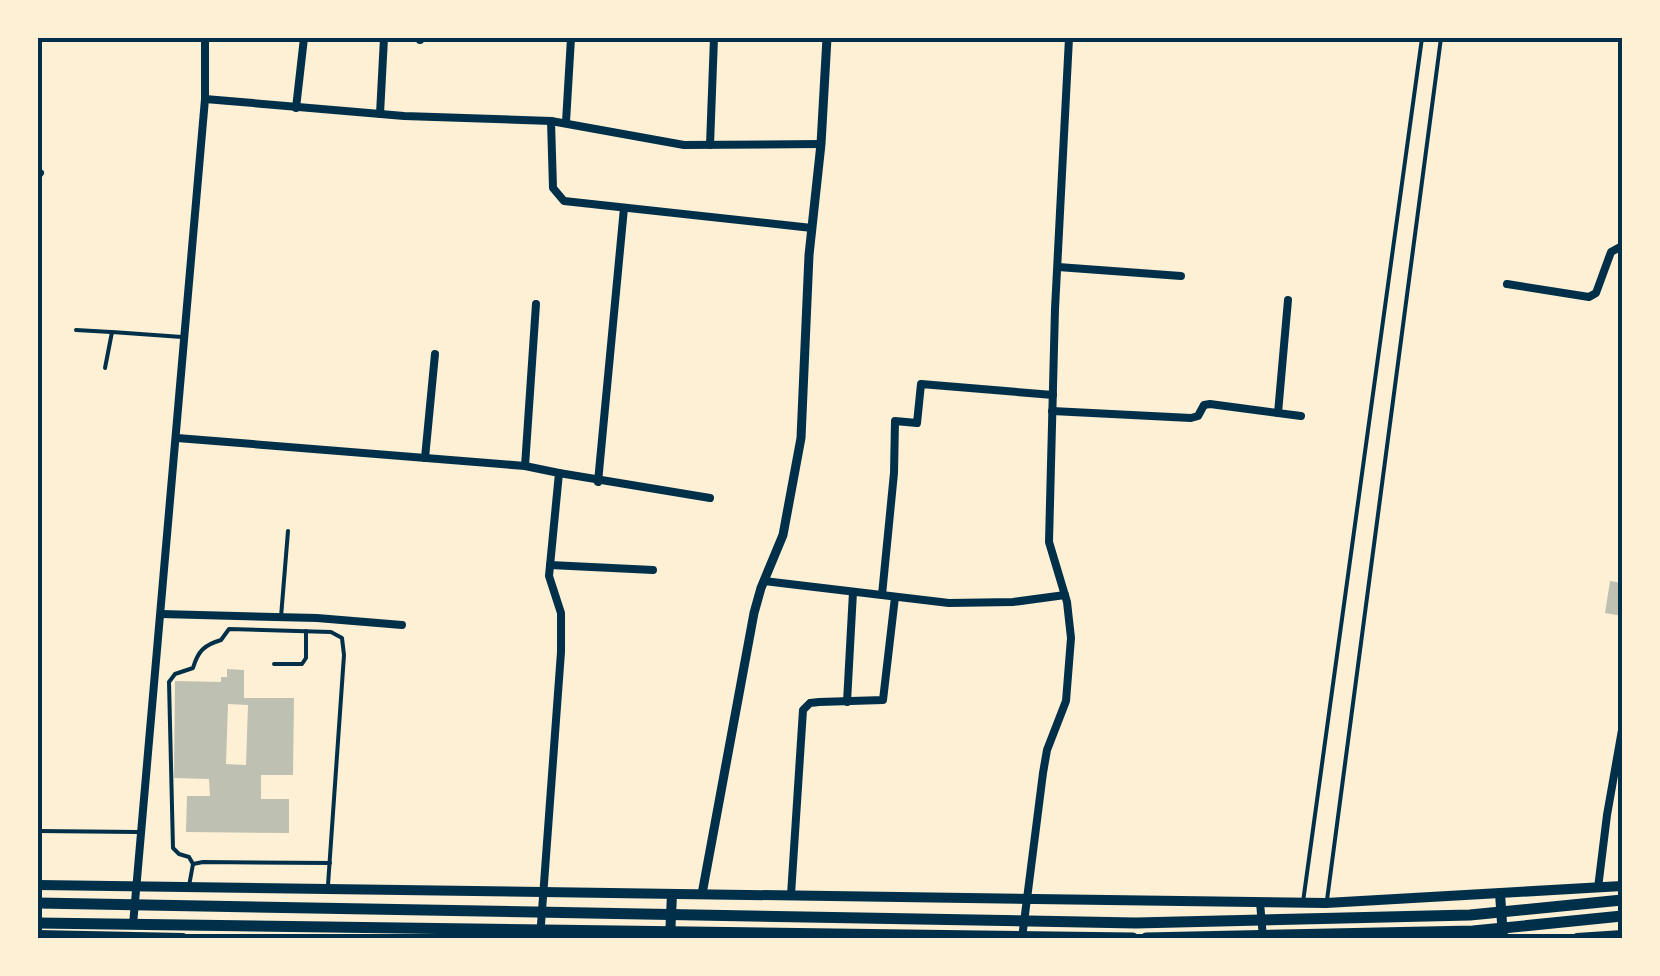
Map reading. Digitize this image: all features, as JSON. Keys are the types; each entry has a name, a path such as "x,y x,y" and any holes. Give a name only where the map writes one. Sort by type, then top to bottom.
{"highway":[{"path":"38,904 1136,922 1470,914 1622,900"},
{"path":"1146,938 1473,931 1622,916"},
{"path":"38,922 1133,938"}],"main road":[{"path":"38,885 1326,903 1622,886"},
{"path":"670,938 672,894"},
{"path":"1500,894 1503,938"},
{"path":"38,935 183,938"},
{"path":"1578,938 1622,935"}],"street":[{"path":"131,937 139,885 139,832 205,100 205,38"},
{"path":"296,108 304,38"},
{"path":"380,114 384,38"},
{"path":"566,122 571,38"},
{"path":"710,144 714,38"},
{"path":"702,894 754,613 783,535 801,438 827,38"},
{"path":"1022,938 1042,773 1070,678 1072,638 1065,595 1049,542 1069,38"},
{"path":"205,100 380,114 551,120 684,145 821,144"},
{"path":"551,120 552,181 555,194 564,201 812,228"},
{"path":"598,482 624,208"},
{"path":"1507,284 1589,297 1596,293 1611,252 1622,246"},
{"path":"1058,267 1180,276"},
{"path":"1278,413 1288,300"},
{"path":"524,466 536,304"},
{"path":"424,458 434,354"},
{"path":"882,595 895,420 917,423 921,384 1053,394"},
{"path":"1052,411 1191,418 1210,404 1301,416"},
{"path":"177,438 524,466 598,482 710,498"},
{"path":"540,938 562,624 550,583 559,473"},
{"path":"550,565 652,570"},
{"path":"764,581 968,604 1065,595"},
{"path":"846,702 854,592"},
{"path":"791,895 802,712 810,703 875,702 886,696 894,597"},
{"path":"161,614 402,624"},
{"path":"1598,888 1622,730"},
{"path":"1260,902 1263,938"}],"lane":[{"path":"1304,902 1422,38"},
{"path":"1326,903 1442,38"},
{"path":"76,330 182,338"},
{"path":"104,368 112,332"},
{"path":"280,617 288,531"},
{"path":"189,886 193,864 189,856 173,848 169,682 175,674 193,668 207,644 221,640 229,629 306,631 336,634 344,641 328,890"},
{"path":"274,664 302,664 306,658 306,631"},
{"path":"38,831 139,832"},
{"path":"193,864 330,864"}],"building":[{"path":"1610,581 1622,583 1622,616 1605,613"},
{"path":"227,669 244,670 244,698 294,698 293,775 261,775 261,799 289,799 289,833 186,832 187,796 210,796 209,779 174,778 175,681 221,682 221,677 227,677","holes":["228,704 248,705 246,765 226,764"]}]}
